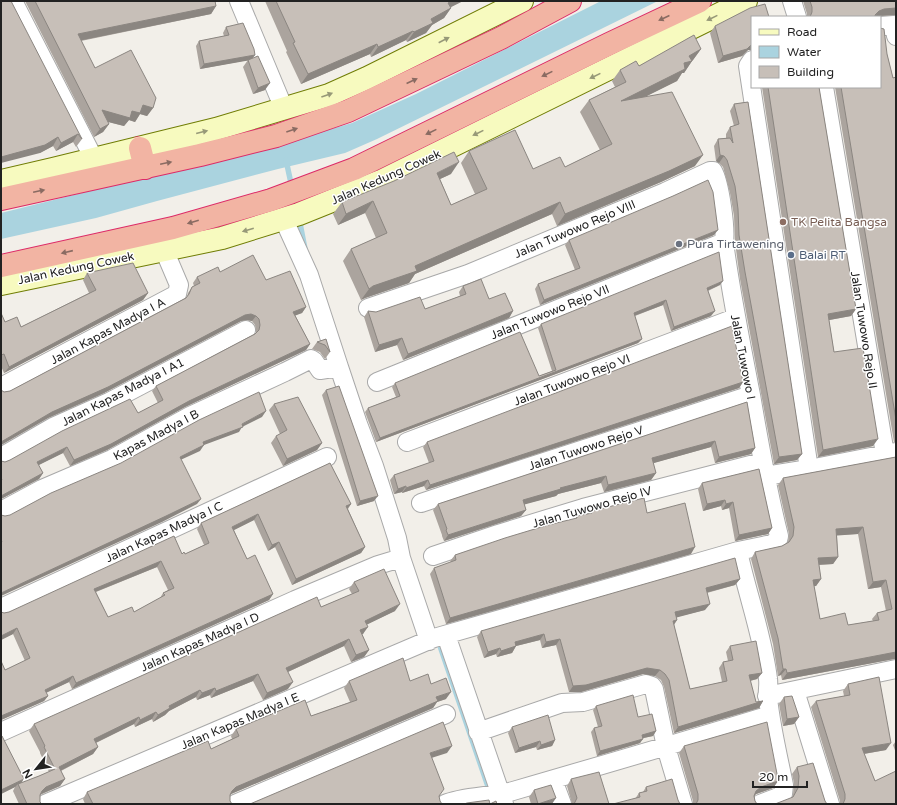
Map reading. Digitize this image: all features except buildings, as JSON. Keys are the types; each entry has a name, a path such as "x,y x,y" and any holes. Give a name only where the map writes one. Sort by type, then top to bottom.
{"highway":[{"path":"1,199 142,158 200,155 276,136 348,111 501,38 570,1"},
{"name":"Jalan Kedung Cowek","path":"1,266 160,240 354,169 700,1"}],"main road":[{"path":"1,181 94,159 142,158 216,129 329,95 367,78 522,1"},
{"name":"Jalan Kedung Cowek","path":"1,284 160,240 222,238 290,218 381,181 746,1"}],"street":[{"path":"13,1 94,159"},
{"path":"239,1 284,109"},
{"path":"792,1 797,16"},
{"path":"751,62 748,66 751,86"},
{"path":"751,88 809,469"},
{"name":"Jalan Tuwowo Rejo II","path":"824,88 890,453"},
{"name":"Jalan Tuwowo Rejo VIII","path":"368,308 468,274 665,192 711,170 714,173 724,217 724,242"},
{"path":"290,218 358,424 374,466 397,538 401,558 438,638 478,732 501,798"},
{"name":"Jalan Kapas Madya I A","path":"1,387 177,294 179,285 160,240"},
{"name":"Jalan Tuwowo I","path":"724,242 735,318 751,395 760,467 779,536 778,540 772,544 738,551"},
{"name":"Jalan Tuwowo Rejo VII","path":"377,382 724,242"},
{"name":"Jalan Tuwowo Rejo VI","path":"408,442 735,318"},
{"name":"Jalan Kapas Madya I A1","path":"1,457 53,427 109,402 246,330"},
{"name":"Kapas Madya I B","path":"1,511 42,489 112,458 190,416 311,359 320,370 339,367"},
{"name":"Jalan Tuwowo Rejo V","path":"421,503 751,395"},
{"name":"Jalan Tuwowo Rejo IV","path":"433,556 583,508 760,467 809,469 890,453"},
{"name":"Jalan Kapas Madya I C","path":"1,608 326,457"},
{"path":"738,551 755,613 763,652 768,681 767,696 784,789 781,796 760,804"},
{"name":"Jalan Kapas Madya I E","path":"46,804 438,638 738,551"},
{"name":"Jalan Kapas Madya I D","path":"1,732 295,600 378,565 401,558"},
{"path":"767,696 896,669"},
{"path":"478,732 562,704 584,702 625,689 648,684 654,689 666,747 683,804"},
{"path":"795,691 830,804"},
{"path":"235,804 446,714"},
{"path":"445,804 480,798 501,798 553,780 770,715"},
{"path":"553,780 562,804"}],"water":[{"path":"601,1 658,1 377,139 345,153 278,169 96,218 1,239 1,213 279,144 352,123 416,94"}],"waterway":[{"path":"286,160 292,188"},
{"path":"299,218 305,249"},
{"path":"438,640 494,804"}],"place":[{"name":"TK Pelita Bangsa","path":"783,222"},
{"name":"Pura Tirtawening","path":"679,244"},
{"name":"Balai RT","path":"791,255"}]}
